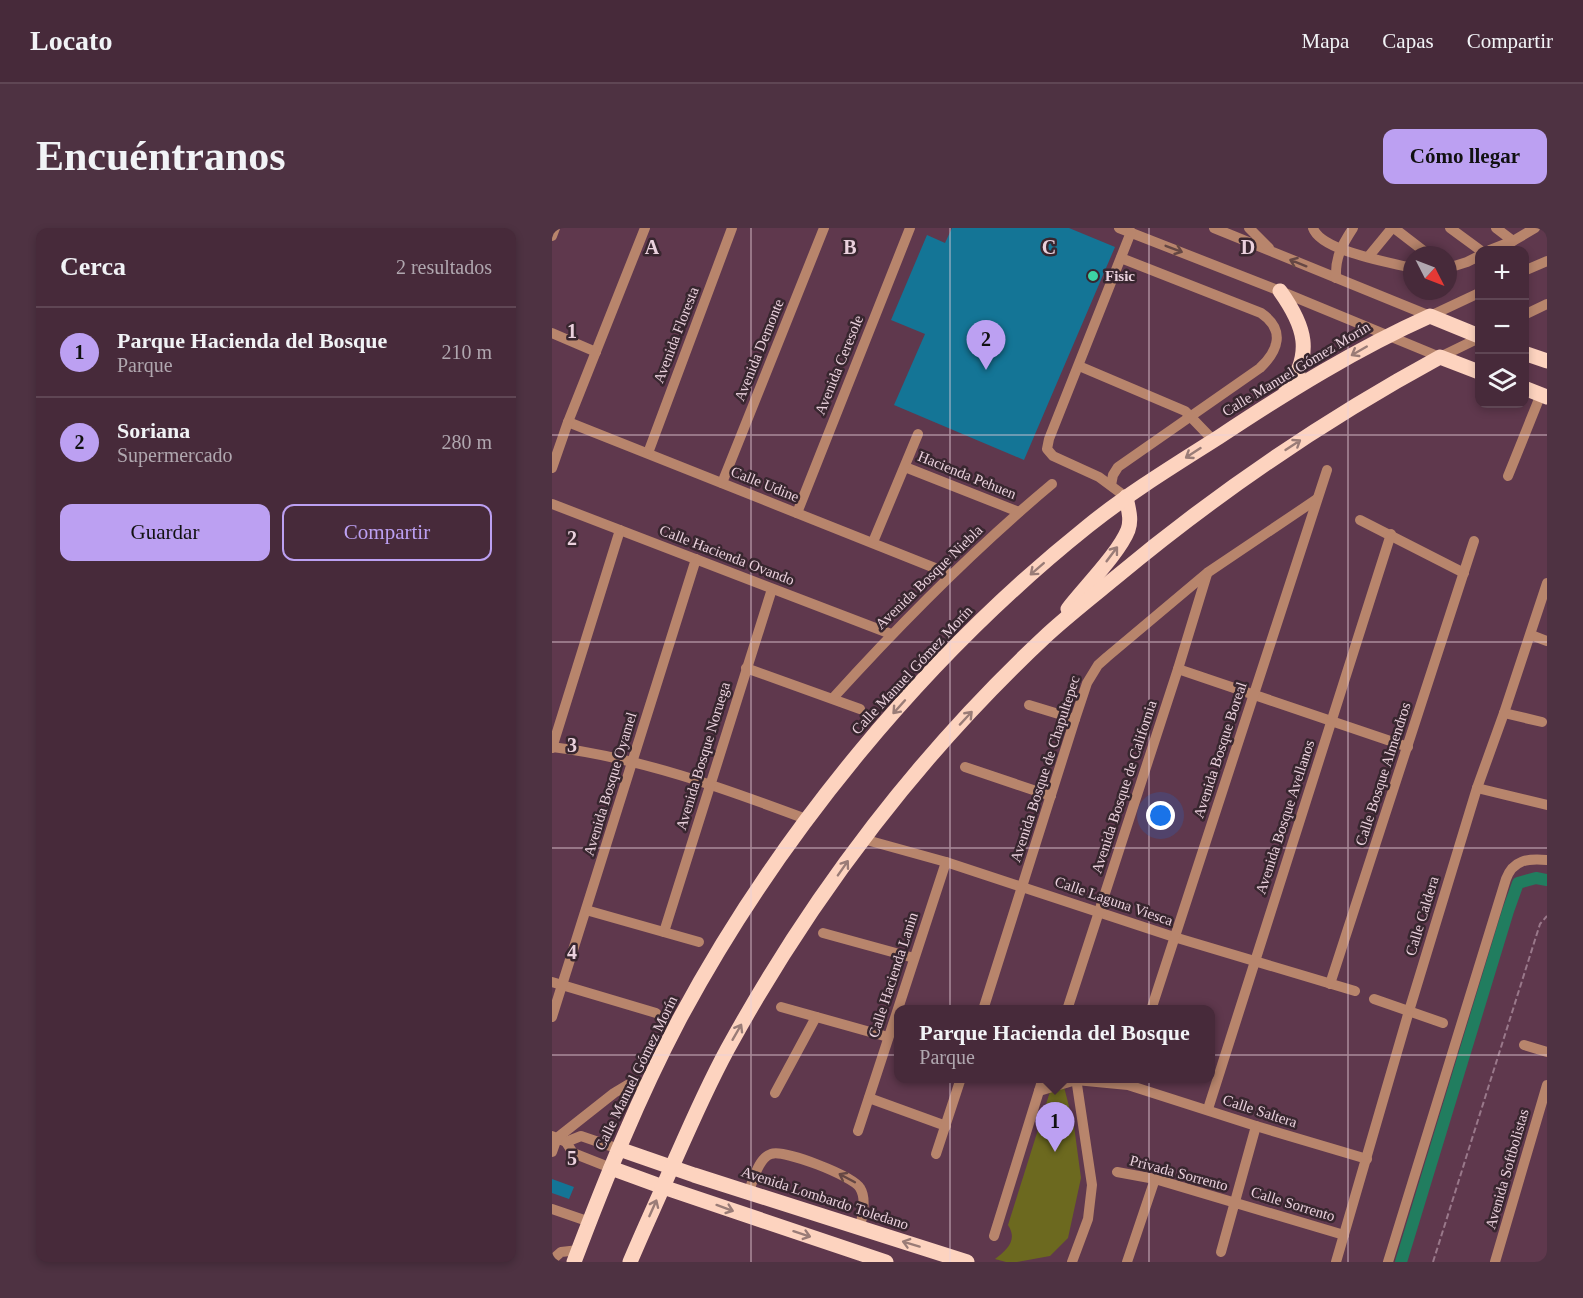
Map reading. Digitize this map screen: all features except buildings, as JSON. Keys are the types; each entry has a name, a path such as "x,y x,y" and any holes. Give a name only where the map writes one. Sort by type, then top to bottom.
{"main road":[{"path":"1280,291 1294,310 1304,342 1304,357 1299,371 1283,395"},
{"path":"1430,316 1475,335"},
{"name":"Calle Manuel Gómez Morín","path":"576,1256 619,1149 648,1085 705,974 806,819 882,726 963,638 1033,572 1126,497 1283,395 1386,336 1430,316"},
{"path":"1527,354 1547,361"},
{"path":"630,1262 711,1079 752,1005 863,839 896,797 960,724 1050,633 1172,531 1244,477 1343,413 1440,357 1475,370"},
{"path":"1529,390 1544,395"},
{"path":"1050,633 1122,540 1130,519 1126,497"},
{"name":"Avenida Lombardo Toledano","path":"619,1149 671,1168 967,1262"},
{"path":"611,1168 886,1262"}],"street":[{"path":"552,236 555,228"},
{"path":"552,468 645,228"},
{"name":"Avenida Floresta","path":"648,453 732,228"},
{"name":"Avenida Demonte","path":"722,483 824,228"},
{"name":"Avenida Ceresole","path":"797,513 910,228"},
{"path":"1119,228 1440,357 1475,339"},
{"path":"1215,228 1430,316"},
{"path":"1249,228 1276,254"},
{"path":"1313,228 1315,233 1340,250 1403,265"},
{"path":"1336,278 1336,263 1340,250 1353,228"},
{"path":"1369,256 1393,228 1417,246"},
{"path":"1450,228 1475,246"},
{"path":"1496,228 1513,241"},
{"path":"1500,246 1535,228"},
{"path":"1126,497 1090,472 1053,456 1047,449 1131,232"},
{"path":"1111,485 1118,467 1260,368 1270,358 1276,344 1275,329 1268,317 1261,313 1121,258"},
{"path":"1457,265 1475,258"},
{"path":"1529,269 1547,261"},
{"name":"Calle Manuel Gómez Morín","path":"1430,316 1475,295"},
{"path":"1529,313 1547,304"},
{"path":"552,333 597,352"},
{"path":"1079,366 1165,401 1191,416 1213,440"},
{"path":"1508,476 1544,395"},
{"name":"Calle Udine","path":"568,422 950,574"},
{"path":"873,542 918,434"},
{"name":"Hacienda Pehuen","path":"905,466 1019,512"},
{"name":"Avenida Bosque Boreal","path":"1153,1005 1327,470"},
{"name":"Avenida Bosque Niebla","path":"833,698 950,574 1052,484"},
{"name":"Avenida Bosque de Chapultepec","path":"985,1005 1087,683 1098,665 1207,573 1317,499"},
{"name":"Calle Hacienda Ovando","path":"552,504 891,634"},
{"path":"1360,520 1464,573"},
{"path":"620,530 552,747 633,761 710,784 806,819"},
{"name":"Avenida Bosque Avellanos","path":"1208,1110 1391,534"},
{"name":"Calle Bosque Almendros","path":"1330,984 1474,541"},
{"name":"Avenida Bosque Oyamel","path":"552,1017 557,984 586,910 696,559"},
{"name":"Avenida Bosque de California","path":"1069,1005 1207,573"},
{"name":"Calle Caldera","path":"1336,1262 1477,788 1547,583"},
{"name":"Avenida Bosque Noruega","path":"664,932 772,589"},
{"path":"1531,635 1547,641"},
{"path":"746,668 860,709"},
{"path":"1178,669 1408,747"},
{"path":"1029,705 1075,719"},
{"path":"1504,713 1542,722"},
{"path":"965,767 1051,796"},
{"path":"1477,788 1547,805"},
{"name":"Calle Laguna Viesca","path":"863,839 946,862 1174,937 1354,991"},
{"path":"1388,1262 1506,879 1511,869 1523,860 1547,860"},
{"name":"Calle Hacienda Lanin","path":"898,1005 946,862"},
{"path":"586,910 699,942"},
{"path":"823,933 914,958"},
{"path":"557,984 656,1013"},
{"path":"1072,995 1072,1005"},
{"path":"1374,999 1443,1023"},
{"path":"781,1007 888,1036"},
{"path":"775,1093 816,1017"},
{"name":"Calle Hacienda Lanin","path":"858,1131 894,1018"},
{"path":"1524,1045 1547,1052"},
{"path":"936,1154 959,1083"},
{"path":"994,1236 1042,1083"},
{"name":"Calle Saltera","path":"1039,1091 1064,1083"},
{"path":"1072,1262 1088,1219 1092,1185 1077,1083"},
{"name":"Calle Saltera","path":"1132,1083 1256,1126 1367,1159"},
{"path":"552,1152 558,1139 622,1088 629,1084 648,1085"},
{"name":"Avenida Softbolistas","path":"1495,1262 1547,1085"},
{"path":"869,1098 946,1126"},
{"path":"1221,1252 1256,1126"},
{"path":"558,1139 581,1136 619,1149"},
{"path":"558,1139 573,1153 611,1168"},
{"path":"748,1193 762,1162 767,1157 777,1153 787,1155 830,1170 858,1185 863,1198 860,1228"},
{"name":"Privada Sorrento","path":"1117,1172 1155,1179 1234,1202"},
{"path":"1127,1262 1155,1179"},
{"name":"Calle Sorrento","path":"1234,1202 1344,1235"},
{"path":"552,1209 590,1222"},
{"path":"552,1260 561,1252 576,1256"}],"path":[{"path":"1433,1262 1540,924 1547,916"}],"shaded area":[{"path":"1053,1083 1063,1083 1074,1126 1081,1178 1068,1238 1050,1256 1006,1262 995,1259 1010,1244 1012,1235 1008,1225"}],"waterway":[{"path":"1401,1262 1518,883 1536,878 1547,880"}],"place":[{"name":"Fisic","path":"1093,276"},
{"name":"Soriana","path":"986,370"},
{"name":"Parque Hacienda del Bosque","path":"1055,1152"}]}
